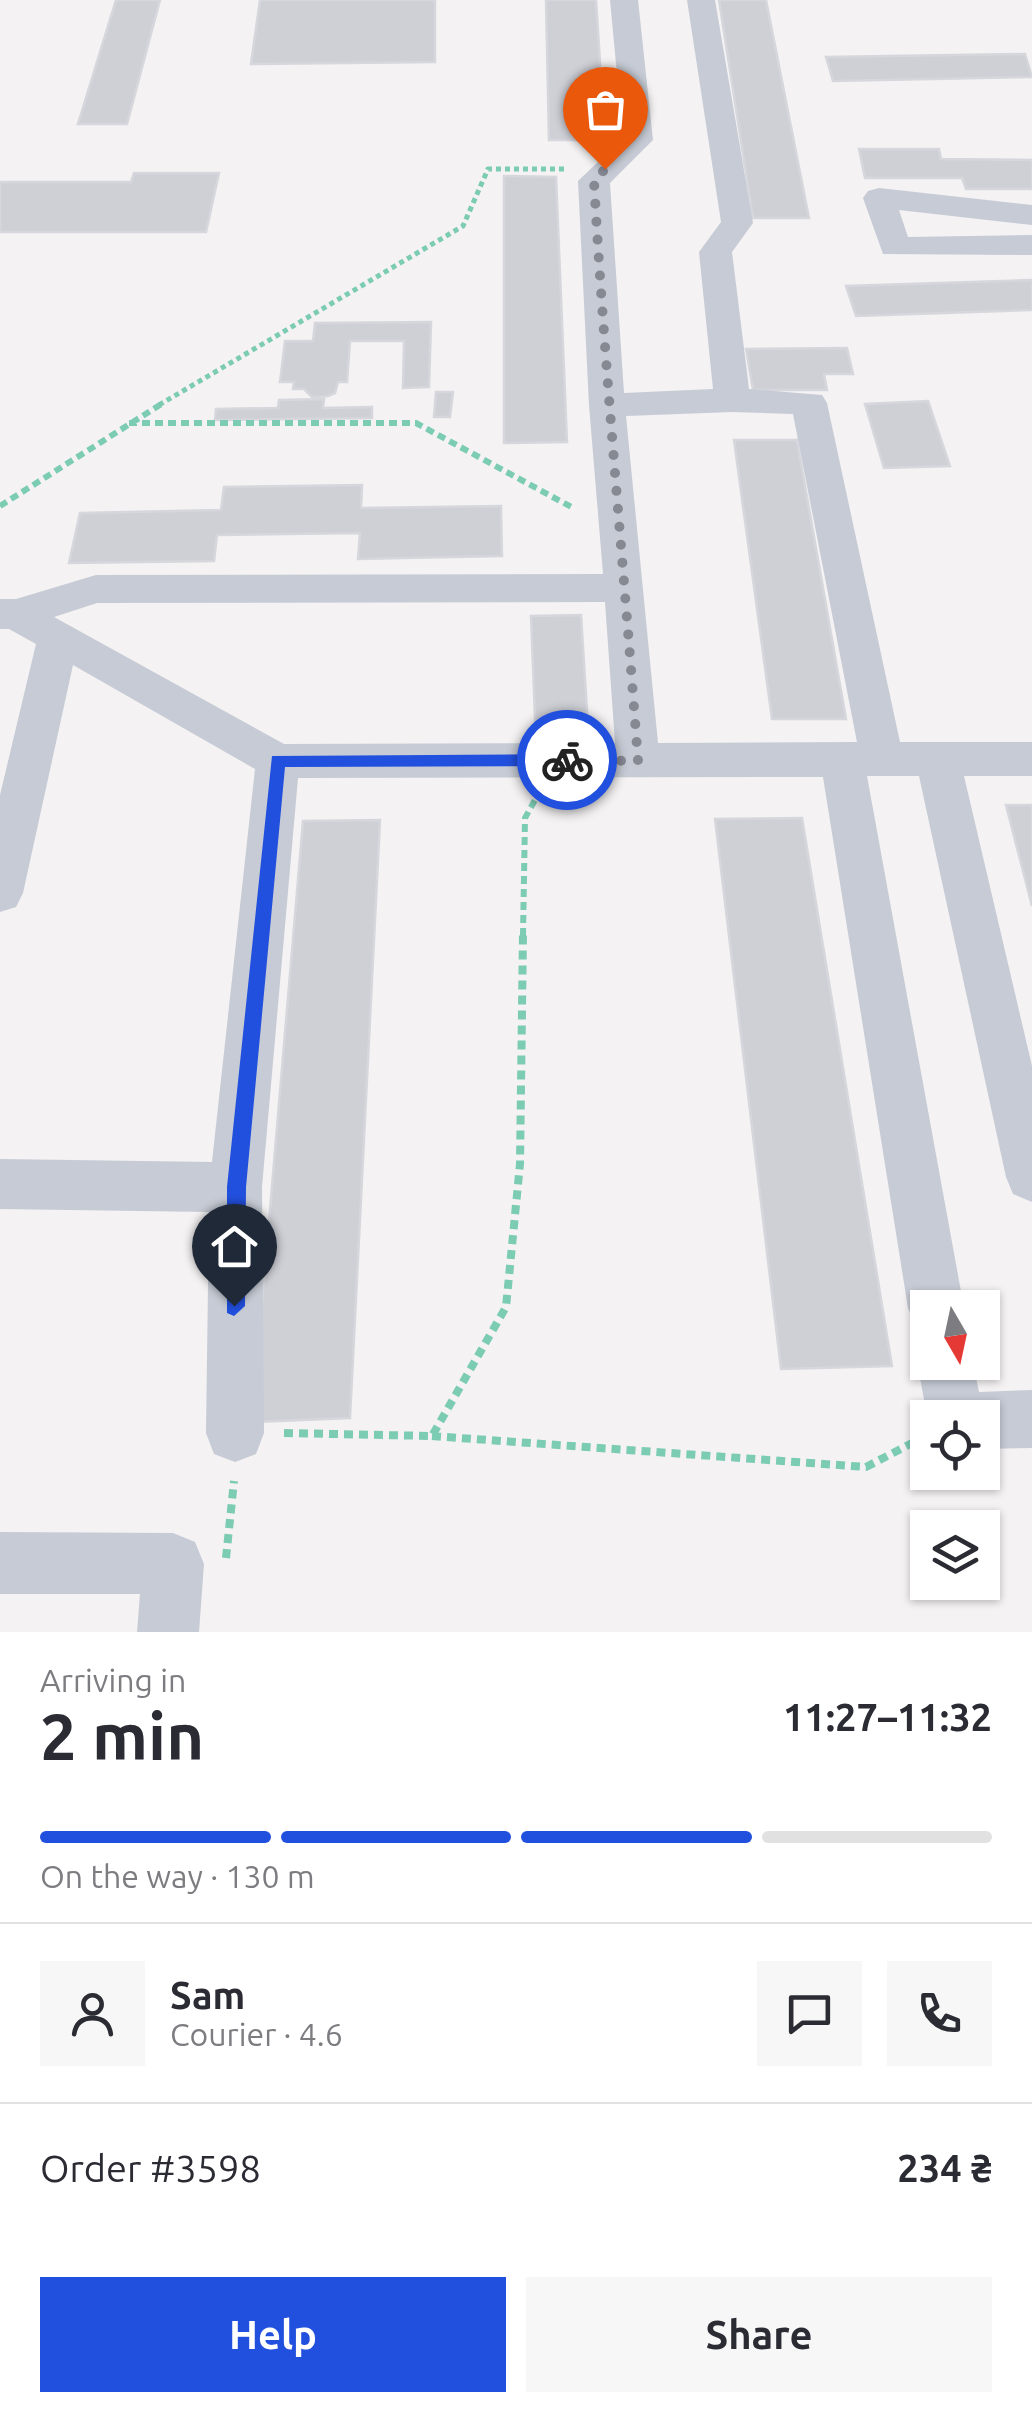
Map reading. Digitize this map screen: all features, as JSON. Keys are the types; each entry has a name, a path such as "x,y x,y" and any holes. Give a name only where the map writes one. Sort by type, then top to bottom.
{"lane":[{"path":"624,0 638,140 594,181 607,406 638,761"},
{"path":"701,0 736,224 715,252 732,400"},
{"path":"1032,215 879,198 894,247 1032,244"},
{"path":"607,406 732,400 810,403 934,1290"},
{"path":"8,614 96,589 624,588"},
{"path":"8,614 278,761 1032,759"},
{"path":"0,893 58,638"},
{"path":"235,1432 236,1187 278,761"},
{"path":"938,761 1032,1178"},
{"path":"0,1184 236,1187"},
{"path":"1000,1420 1032,1420"},
{"path":"0,1563 173,1564 168,1632"}],"path":[{"path":"0,506 128,423 463,226 488,169 605,169"},
{"path":"128,423 416,424 618,532"},
{"path":"432,1436 506,1307 520,1164 525,818 557,760"},
{"path":"235,1432 432,1436 866,1468 910,1445"}],"building":[{"path":"116,0 160,0 127,124 78,124"},
{"path":"260,0 435,0 435,62 251,64"},
{"path":"546,0 596,0 605,140 549,140"},
{"path":"719,0 766,0 809,218 753,218"},
{"path":"1025,54 1032,77 833,81 826,57"},
{"path":"859,149 939,149 941,159 1032,160 1032,189 966,189 962,178 865,178"},
{"path":"134,173 219,173 206,232 0,232 0,182 131,182"},
{"path":"504,176 556,177 567,442 504,443"},
{"path":"1032,280 1032,310 856,316 846,286"},
{"path":"431,322 429,387 403,388 404,341 350,341 347,382 338,382 335,393 328,396 312,397 304,389 293,389 294,382 280,382 285,341 313,341 315,323"},
{"path":"847,348 853,374 824,374 827,390 753,390 746,349"},
{"path":"436,392 453,392 450,417 434,417"},
{"path":"324,399 323,408 372,407 372,418 215,420 216,409 278,408 279,400"},
{"path":"928,401 950,466 884,468 865,404"},
{"path":"734,440 797,440 846,719 772,719"},
{"path":"362,485 361,508 501,506 502,556 358,559 360,533 217,535 214,561 69,563 80,513 221,510 224,487"},
{"path":"581,615 589,743 536,743 531,616"},
{"path":"1006,805 1032,805 1032,906"},
{"path":"802,818 892,1366 781,1369 715,819"},
{"path":"380,820 350,1418 252,1422 303,821"}],"way so far":[{"path":"567,760 638,761 607,406 596,218 594,181 605,169"}],"route":[{"path":"234,1306 236,1187 278,761 567,760"}]}
